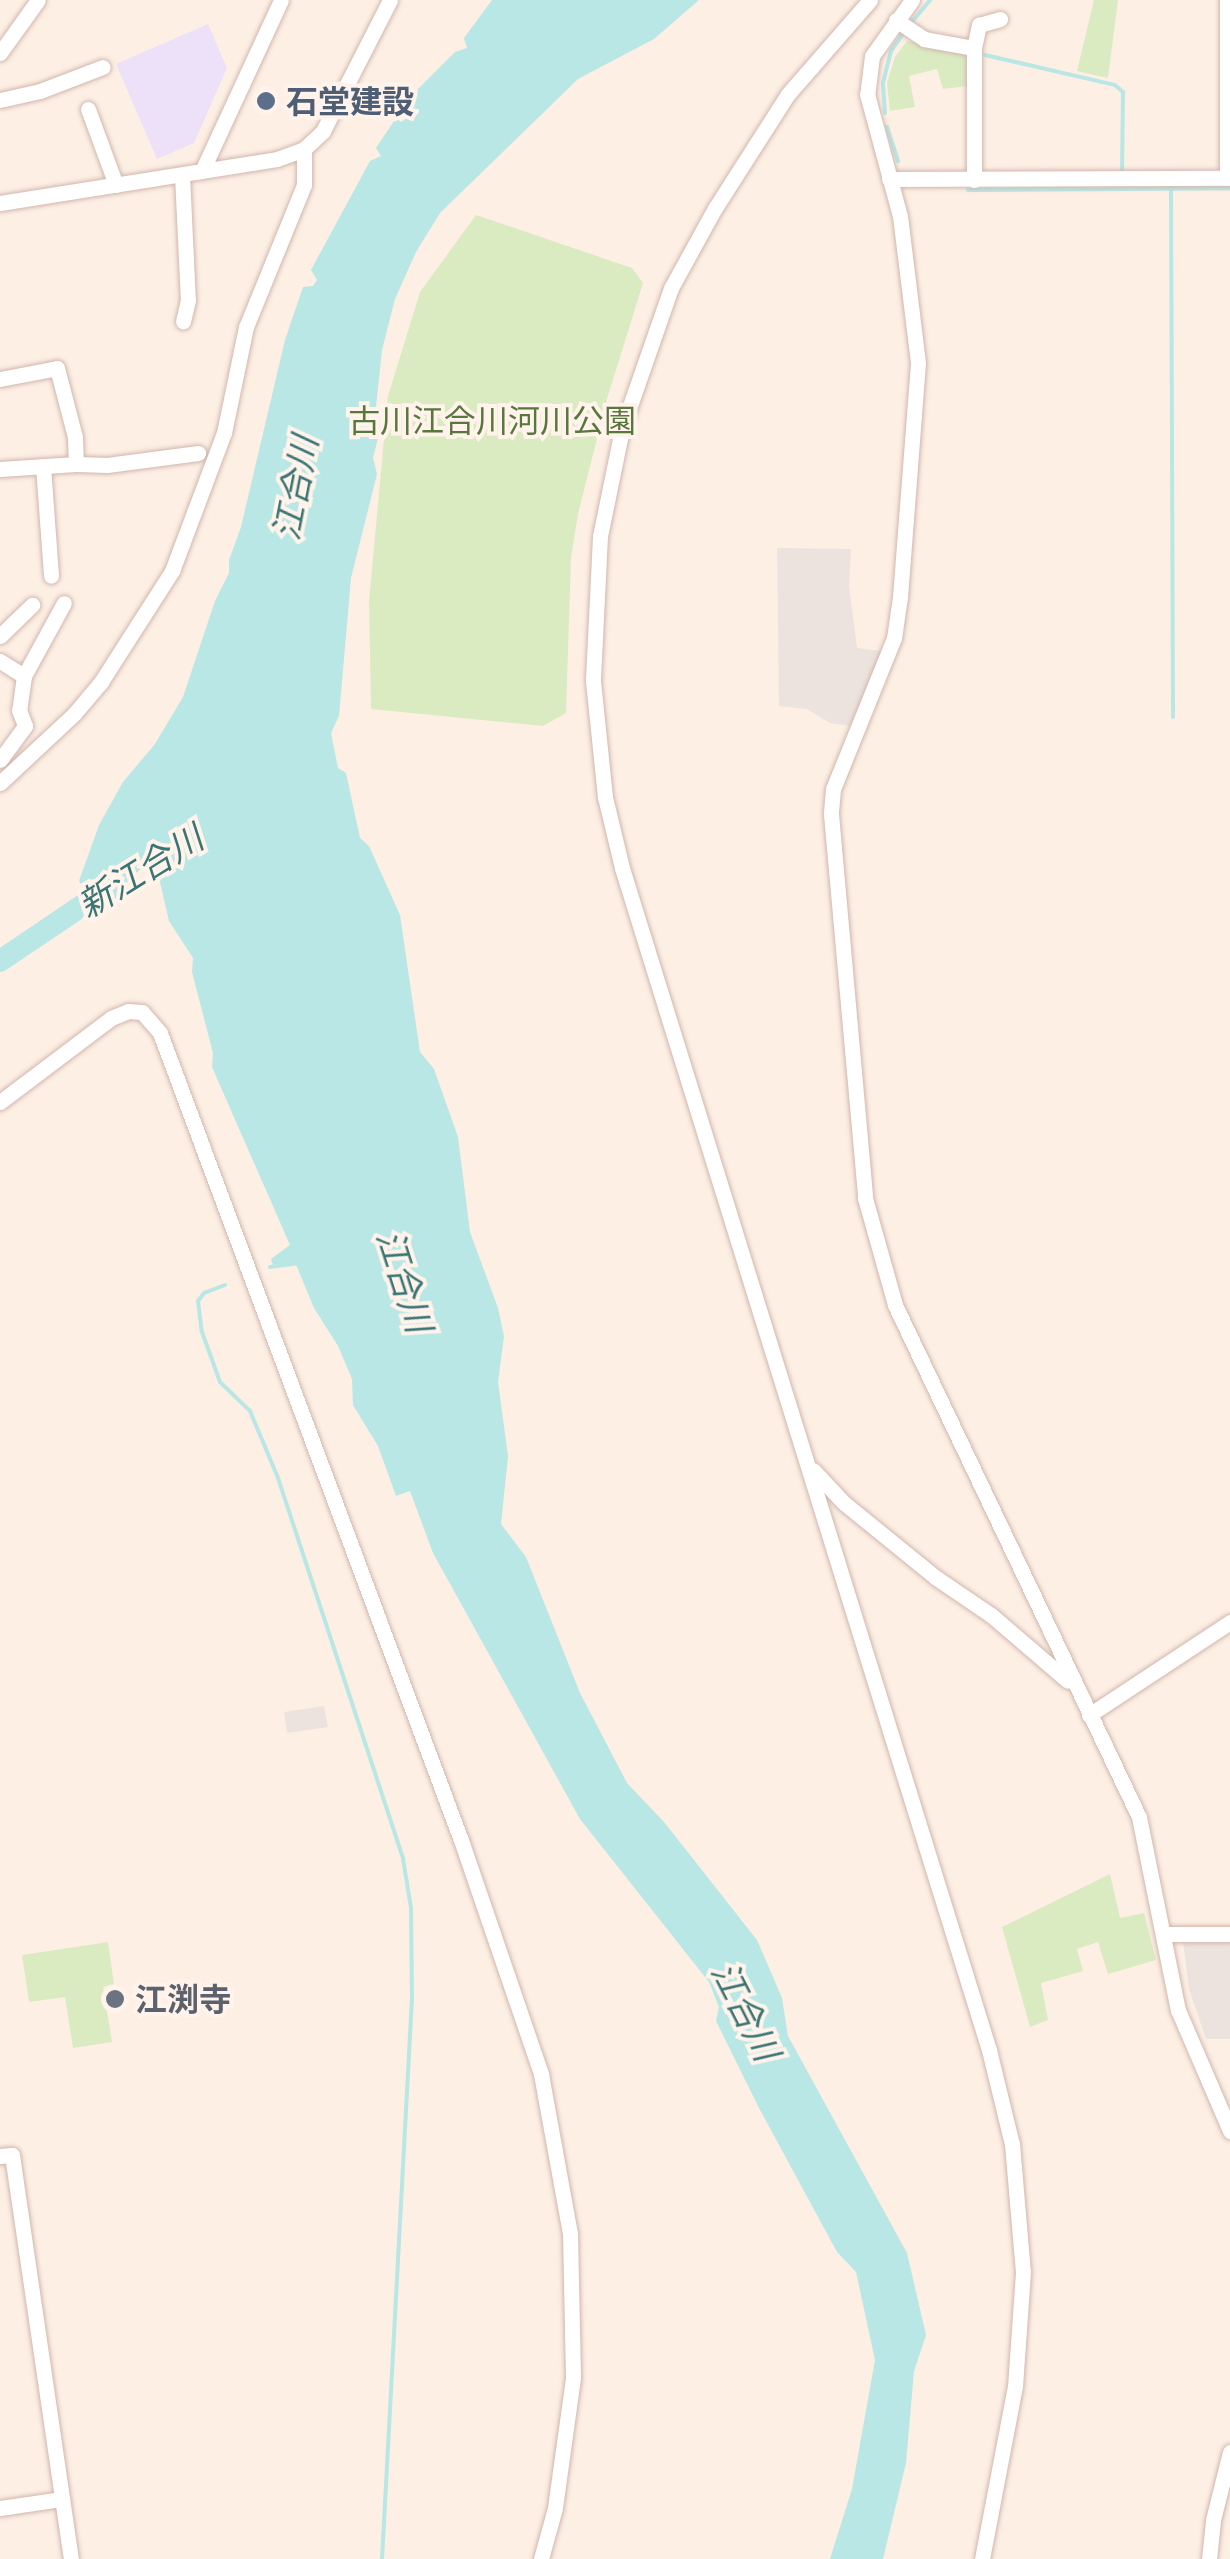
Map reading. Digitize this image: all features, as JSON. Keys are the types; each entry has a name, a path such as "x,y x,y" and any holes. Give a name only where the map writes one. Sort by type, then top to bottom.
{"street":[{"path":"0,52 38,0"},
{"path":"202,172 280,0"},
{"path":"0,203 277,159 304,148 323,130 390,0"},
{"path":"870,0 788,94 715,208 671,288 622,429 595,578 593,682 605,797 622,868 810,1468 904,1788 989,2050 1012,2144 1023,2272 1015,2386 982,2559"},
{"path":"912,0 902,26 872,56 868,94 902,232 918,363 900,597 894,638 833,790 831,814 865,1198 895,1305 1140,1816 1171,1982 1187,2038 1230,2131"},
{"path":"889,179 1228,178 1227,0"},
{"path":"974,180 974,48 979,25 1000,19"},
{"path":"902,26 974,48"},
{"path":"0,100 40,91 104,67"},
{"path":"88,109 116,185"},
{"path":"0,783 74,714 101,682 172,571 216,458 246,327 304,184 304,148"},
{"path":"182,174 188,300 183,321"},
{"path":"0,380 57,368 76,437 76,464"},
{"path":"0,468 107,466 198,454"},
{"path":"43,466 50,576"},
{"path":"0,760 25,726 19,710 24,676 64,603"},
{"path":"0,636 32,604"},
{"path":"0,661 24,676"},
{"path":"0,1102 111,1018 128,1011 142,1012 160,1033 455,1822 541,2074 570,2233 574,2378 555,2508 541,2559"},
{"path":"810,1468 844,1503 935,1577 991,1615 1075,1687"},
{"path":"1089,1714 1230,1622"},
{"path":"1164,1934 1230,1934"},
{"path":"0,2156 12,2154 71,2559"},
{"path":"1209,2559 1213,2520 1230,2452"},
{"path":"0,2508 62,2499"}],"shaded area":[{"path":"208,24 227,68 194,143 157,159 116,64"},
{"path":"777,548 851,549 849,586 857,648 882,651 851,726 830,723 807,709 779,706"},
{"path":"324,1706 328,1727 287,1733 284,1712"},
{"path":"1230,1940 1230,2039 1206,2039 1189,1989 1183,1941"}],"green space":[{"path":"1094,0 1118,0 1108,78 1077,71"},
{"path":"907,41 963,53 968,60 967,86 943,89 937,69 909,76 915,107 890,111 887,83 895,57"},
{"name":"古川江合川河川公園","path":"476,215 632,268 643,283 607,399 578,514 571,558 566,713 543,726 371,709 369,601 388,396 420,292"},
{"path":"1110,1874 1120,1918 1144,1913 1156,1960 1108,1974 1098,1942 1077,1949 1083,1971 1041,1983 1048,2020 1030,2027 1002,1927"},
{"path":"108,1942 114,1984 103,1987 112,2042 73,2048 65,1997 29,2002 22,1955"}],"water":[{"name":"江合川","path":"492,0 699,0 654,39 578,79 440,213 416,252 395,299 382,350 375,416 380,430 373,458 377,474 351,578 339,716 331,733 338,768 346,773 360,838 369,846 400,915 420,1052 434,1069 458,1137 470,1232 498,1308 504,1336 498,1382 508,1456 501,1524 526,1557 580,1693 627,1783 664,1822 757,1940 782,1998 788,2036 907,2253 926,2335 914,2371 906,2463 883,2559 830,2559 852,2489 875,2360 856,2272 837,2252 759,2108 716,2021 719,2007 709,1982 580,1819 433,1553 410,1491 396,1496 378,1446 353,1405 352,1379 338,1346 314,1308 295,1262 273,1265 271,1259 290,1245 212,1067 213,1053 192,972 193,958 169,921 159,878 144,866 120,888 120,899 97,908 79,881 99,825 123,782 155,744 183,697 215,601 229,573 229,560 241,527 285,340 303,287 313,286 317,280 311,270 370,161 381,156 376,148 396,118 401,122 410,116 403,104 455,52 467,48 464,38"}],"waterway":[{"path":"911,23 930,0"},
{"path":"885,113 883,83 891,51 905,31"},
{"path":"985,55 1115,85 1123,92 1122,172"},
{"path":"887,127 898,161"},
{"path":"1171,188 1173,717"},
{"path":"968,190 1230,188"},
{"name":"新江合川","path":"0,961 117,882"},
{"path":"270,1267 299,1263"},
{"path":"225,1285 204,1293 198,1301 202,1332 220,1382 250,1411 278,1478 403,1859 411,1908 412,1998 382,2559"}],"place":[{"name":"石堂建設","path":"266,101"},
{"name":"江渕寺","path":"115,1999"}]}
